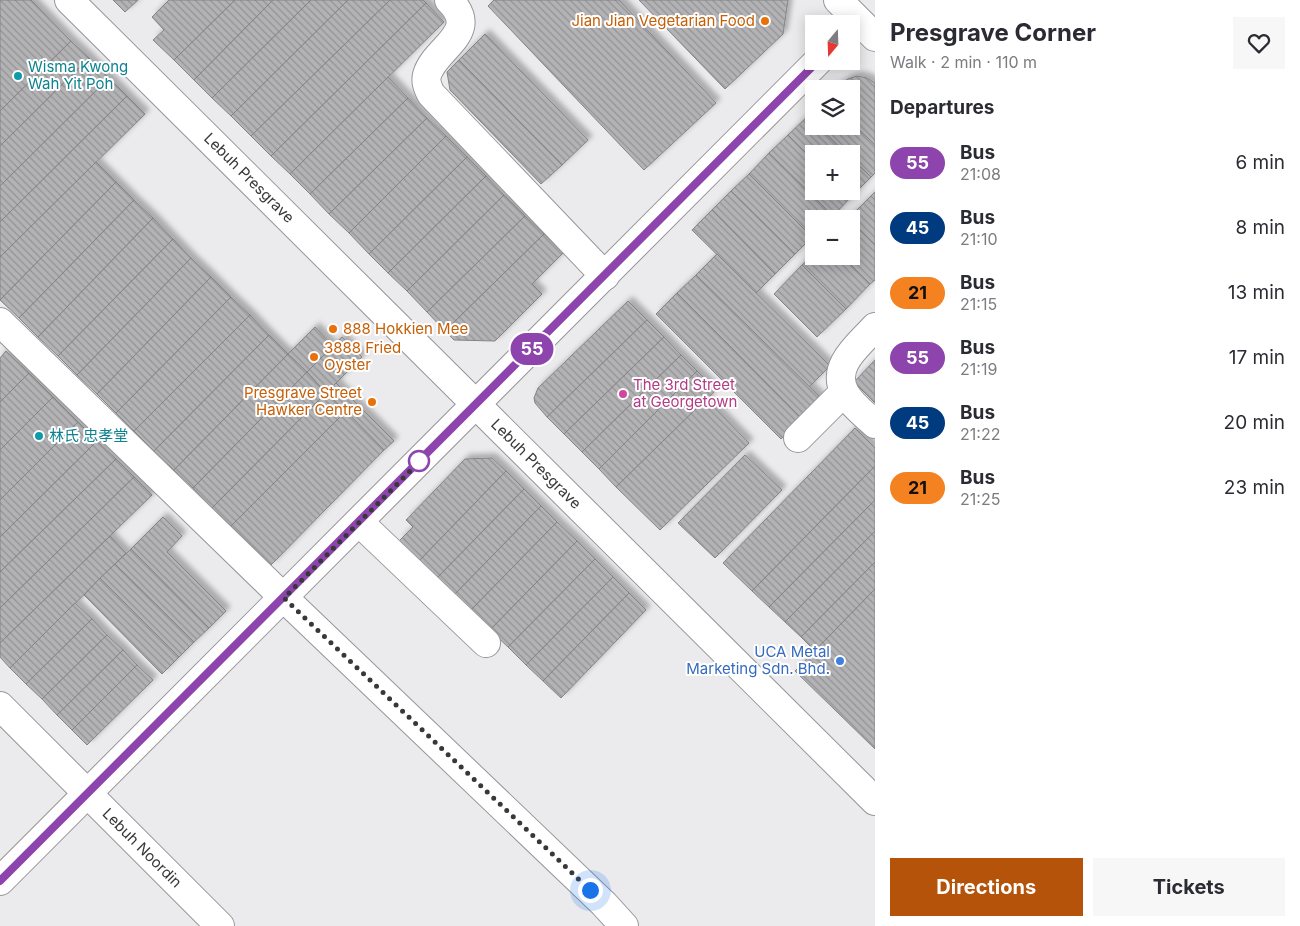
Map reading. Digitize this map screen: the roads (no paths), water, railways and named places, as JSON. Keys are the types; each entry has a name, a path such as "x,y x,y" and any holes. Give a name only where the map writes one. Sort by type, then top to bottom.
{"street":[{"name":"Lebuh Presgrave","path":"69,0 875,801"},
{"path":"450,0 457,7 461,17 461,25 457,34 426,76 427,86 431,94 604,276"},
{"path":"838,0 865,23"},
{"path":"0,881 809,70"},
{"path":"0,322 284,598 604,904 624,926"},
{"path":"798,438 843,380 852,352 875,327"},
{"path":"843,380 875,424"},
{"path":"358,522 486,643"},
{"name":"Lebuh Noordin","path":"0,706 220,926"}],"place":[{"name":"Jian Jian Vegetarian Food","path":"765,21"},
{"name":"Wisma Kwong Wah Yit Poh","path":"18,76"},
{"name":"888 Hokkien Mee","path":"333,329"},
{"name":"3888 Fried Oyster","path":"314,357"},
{"name":"The 3rd Street at Georgetown","path":"623,394"},
{"name":"Presgrave Street Hawker Centre","path":"372,402"},
{"name":"林氏 忠孝堂","path":"39,436"},
{"name":"UCA Metal Marketing Sdn. Bhd.","path":"840,661"}]}
